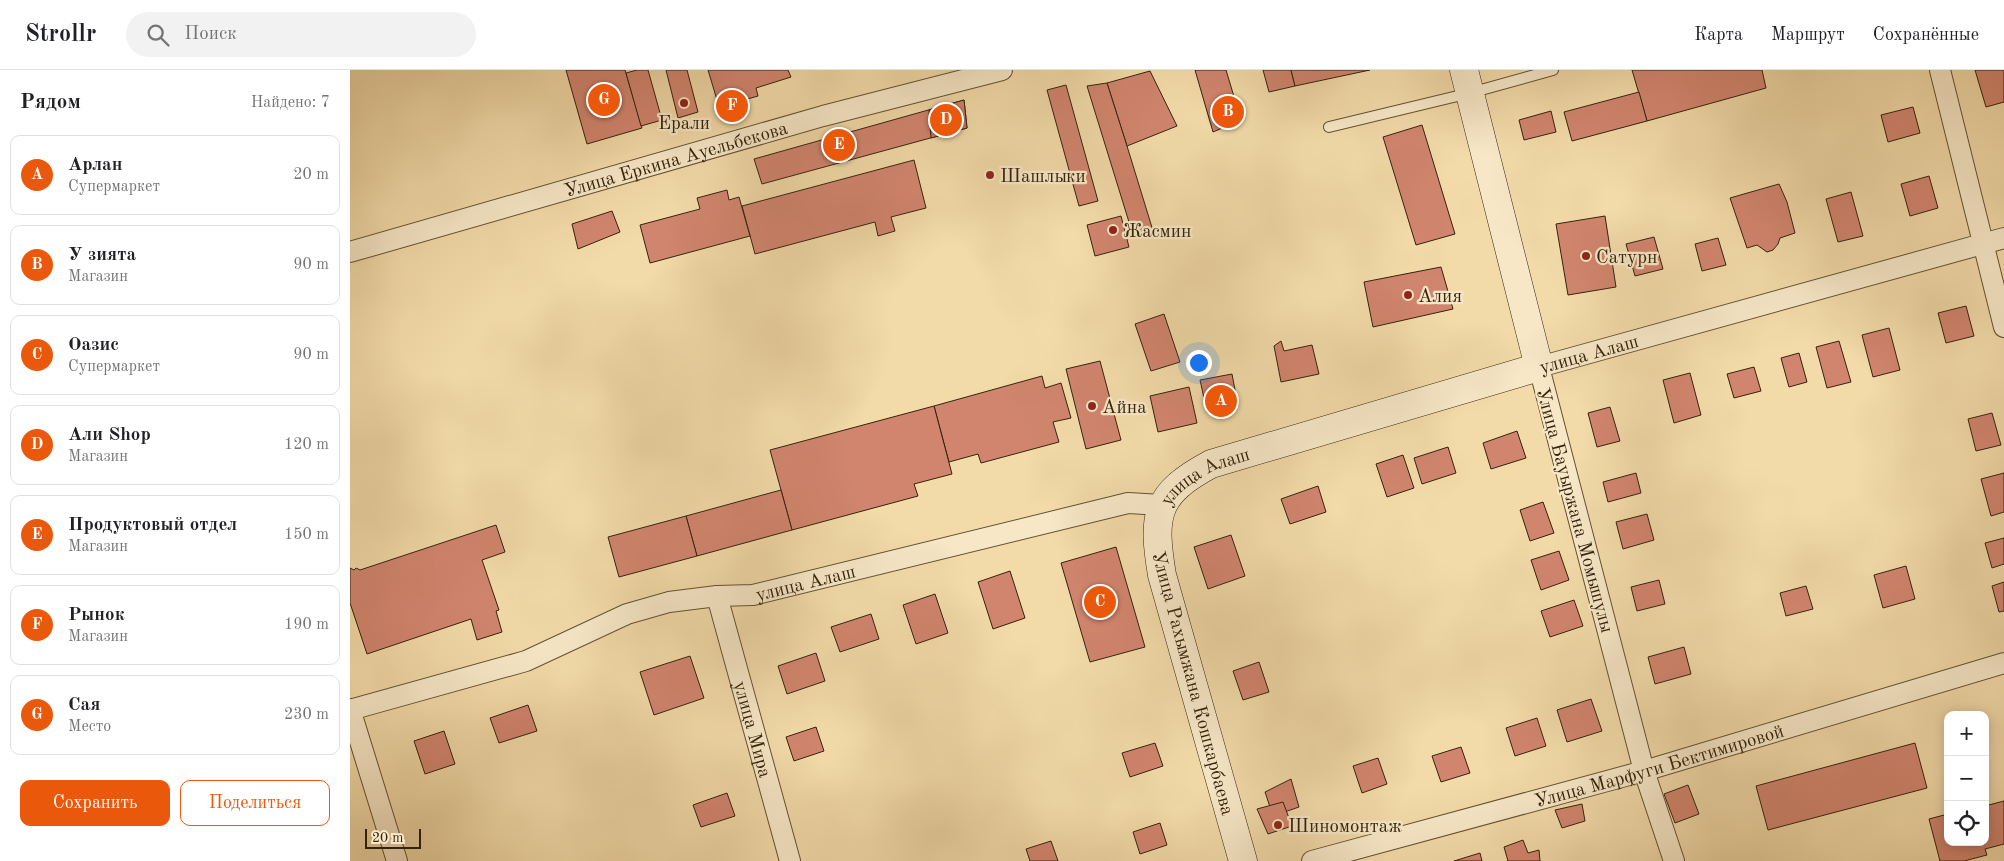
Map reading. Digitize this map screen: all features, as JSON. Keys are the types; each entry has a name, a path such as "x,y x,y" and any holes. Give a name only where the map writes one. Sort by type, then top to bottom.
{"street":[{"name":"Улица Еркина Ауельбекова","path":"350,252 823,116 1002,70"},
{"path":"1940,70 2004,327"},
{"name":"Улица Бауыржана Момышулы","path":"1467,82 1644,771 1674,861"},
{"name":"улица Алаш","path":"350,709 526,661 627,614 669,602 717,596 753,596 1128,503 1143,502 1162,505 1172,490 1191,475 1212,464 1539,367 2004,238"},
{"name":"Улица Рахымжана Кошкарбаева","path":"1162,505 1157,520 1157,546 1162,576 1242,861"},
{"name":"улица Мира","path":"717,596 790,861"},
{"path":"726,629 734,614 753,596"},
{"name":"Улица Марфуги Бектимировой","path":"1312,861 1644,771 2004,663"},
{"path":"350,709 397,861"}],"lane":[{"path":"1330,127 1467,82 1554,70"}],"building":[{"path":"566,70 625,70 642,128 587,144"},
{"path":"648,70 662,120 641,126 626,73"},
{"path":"666,70 687,70 698,112 678,118"},
{"path":"708,70 788,70 791,77 756,88 758,96 737,102 735,94 717,100"},
{"path":"1195,70 1226,70 1241,120 1213,132"},
{"path":"1263,70 1291,70 1295,86 1269,92"},
{"path":"1291,70 1370,70 1295,86"},
{"path":"1632,70 1762,70 1766,88 1647,121"},
{"path":"1975,70 2004,70 2004,102 1986,107"},
{"path":"1150,71 1177,126 1127,146 1107,83"},
{"path":"1107,83 1154,234 1133,235 1087,86"},
{"path":"1066,85 1098,201 1079,206 1047,90"},
{"path":"1639,92 1647,121 1572,141 1564,112"},
{"path":"964,100 967,128 762,184 754,159"},
{"path":"964,100 967,128 931,138 929,110"},
{"path":"1913,107 1920,133 1888,142 1881,115"},
{"path":"1551,111 1556,132 1524,140 1519,120"},
{"path":"1422,125 1455,234 1416,245 1383,137"},
{"path":"914,160 926,208 891,217 895,231 878,236 875,222 755,254 742,206"},
{"path":"1929,176 1938,208 1910,216 1901,184"},
{"path":"1779,184 1787,202 1795,233 1780,238 1773,250 1767,252 1757,245 1747,248 1730,198"},
{"path":"727,190 729,200 739,197 750,236 650,263 640,225 700,209 697,198"},
{"path":"1851,192 1863,236 1838,242 1826,199"},
{"path":"612,211 620,232 578,249 572,224"},
{"path":"1121,216 1129,247 1095,256 1087,225"},
{"name":"Сатурн","path":"1605,216 1616,287 1568,295 1556,224"},
{"path":"1654,237 1663,269 1635,276 1626,244"},
{"path":"1718,238 1726,265 1702,271 1695,244"},
{"name":"Алия","path":"1441,267 1453,309 1373,327 1364,282"},
{"path":"1966,306 1974,336 1946,343 1938,313"},
{"path":"1164,314 1180,362 1151,371 1135,324"},
{"path":"1889,328 1900,370 1873,377 1862,335"},
{"path":"1281,341 1284,351 1312,345 1319,374 1281,382 1274,346"},
{"path":"1839,341 1851,382 1827,388 1816,347"},
{"path":"1799,353 1807,382 1789,387 1781,358"},
{"path":"1100,361 1121,440 1086,449 1066,369"},
{"path":"1754,367 1761,391 1734,398 1727,374"},
{"path":"1690,373 1701,415 1674,423 1663,380"},
{"path":"1232,374 1238,406 1207,412 1200,380"},
{"path":"1042,376 1045,388 1061,383 1071,418 1053,422 1059,442 981,463 978,454 949,462 934,406"},
{"path":"1189,387 1197,423 1158,432 1150,396"},
{"path":"934,406 952,474 914,484 918,496 792,530 770,450"},
{"path":"1610,407 1620,441 1597,447 1588,413"},
{"path":"1992,413 2001,445 1976,451 1968,419"},
{"path":"1517,431 1526,458 1491,469 1483,443"},
{"path":"1448,447 1456,473 1422,484 1414,458"},
{"path":"1403,455 1414,488 1387,497 1376,464"},
{"path":"1636,473 1641,493 1608,502 1603,482"},
{"path":"2004,473 2004,512 1991,516 1981,479"},
{"path":"1318,486 1326,512 1290,524 1281,499"},
{"path":"781,490 792,530 697,556 686,516"},
{"path":"1543,502 1554,533 1530,541 1520,510"},
{"path":"1647,514 1654,540 1623,549 1616,522"},
{"path":"686,516 697,556 619,577 608,537"},
{"path":"496,525 505,552 482,560 499,610 496,611 502,632 477,640 471,619 367,654 350,603 350,568 360,570"},
{"path":"1231,535 1245,576 1208,589 1194,547"},
{"path":"2004,538 2004,564 1992,568 1985,543"},
{"path":"1116,547 1145,647 1090,662 1061,563"},
{"path":"1559,551 1569,580 1541,590 1531,560"},
{"path":"1906,566 1915,599 1883,608 1874,575"},
{"path":"1010,571 1025,618 993,629 978,582"},
{"path":"1659,580 1665,604 1637,611 1631,587"},
{"path":"2004,582 2004,611 1999,612 1992,586"},
{"path":"1806,586 1813,609 1786,616 1780,593"},
{"path":"935,594 948,633 916,644 903,605"},
{"path":"1574,600 1583,626 1550,637 1541,611"},
{"path":"871,614 879,639 840,652 831,627"},
{"path":"1684,647 1691,674 1655,684 1648,657"},
{"path":"816,653 825,681 787,694 778,666"},
{"path":"690,656 704,698 654,715 640,672"},
{"path":"1259,662 1269,692 1243,700 1233,671"},
{"path":"1591,699 1602,731 1567,742 1557,710"},
{"path":"528,705 537,731 499,743 490,718"},
{"path":"1537,718 1546,746 1515,756 1506,728"},
{"path":"816,727 824,751 794,761 786,737"},
{"path":"444,731 455,764 425,774 414,741"},
{"path":"1155,743 1163,766 1130,777 1122,753"},
{"path":"1915,743 1927,788 1768,830 1756,786"},
{"path":"1461,747 1470,773 1441,782 1432,756"},
{"path":"1378,758 1387,784 1362,793 1353,766"},
{"path":"1291,779 1299,807 1273,816 1265,792"},
{"path":"1688,785 1699,814 1675,823 1664,794"},
{"path":"727,793 735,816 701,827 693,805"},
{"path":"2004,801 2004,844 1985,849 1987,855 1964,861 1940,861 1929,819 1944,815 1944,846 1989,846 1989,805"},
{"path":"1283,802 1292,826 1268,834 1257,809"},
{"path":"1582,804 1585,821 1562,828 1555,810"},
{"path":"1160,823 1167,845 1140,854 1133,832"},
{"path":"1523,840 1528,853 1539,850 1540,861 1508,861 1504,847"},
{"path":"1051,841 1058,861 1030,861 1026,849"},
{"path":"1480,853 1482,861 1454,861"}],"place":[{"name":"Сая","path":"604,100"},
{"name":"Ерали","path":"684,103"},
{"name":"Рынок","path":"732,106"},
{"name":"У зията","path":"1228,112"},
{"name":"Али Shop","path":"946,120"},
{"name":"Продуктовый отдел","path":"839,145"},
{"name":"Шашлыки","path":"990,175"},
{"name":"Жасмин","path":"1113,230"},
{"name":"Сатурн","path":"1586,256"},
{"name":"Алия","path":"1408,295"},
{"name":"Арлан","path":"1221,401"},
{"name":"Айна","path":"1092,406"},
{"name":"Оазис","path":"1100,602"},
{"name":"Шиномонтаж","path":"1278,825"}]}
